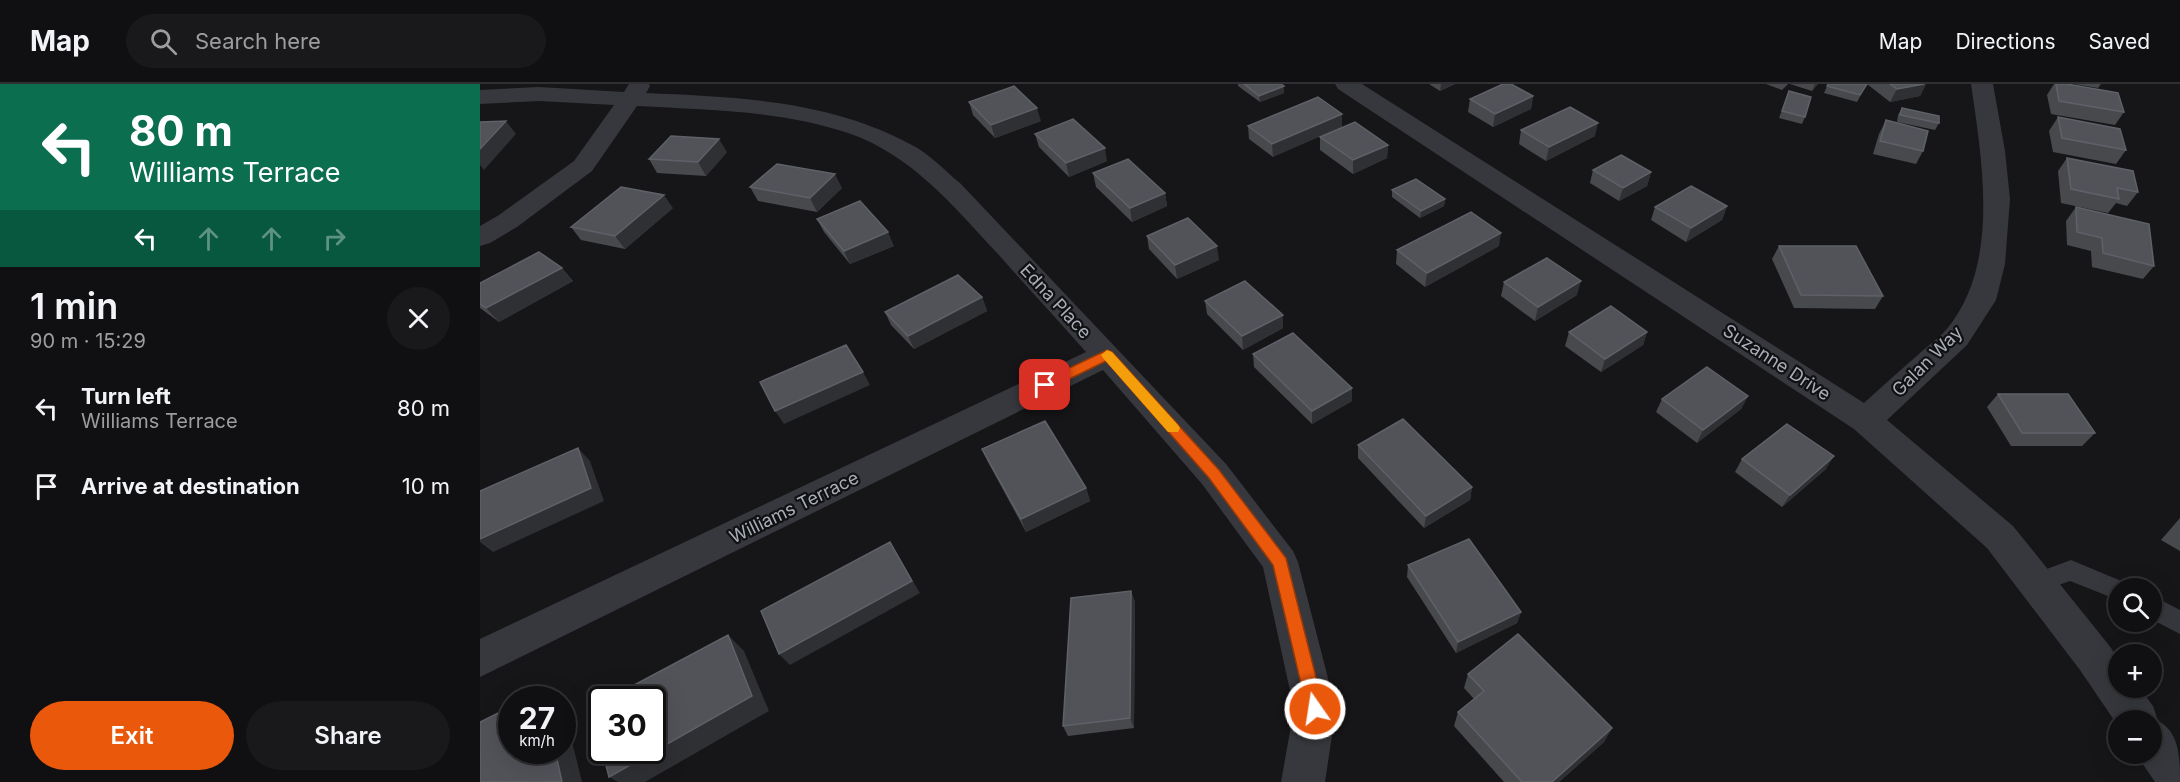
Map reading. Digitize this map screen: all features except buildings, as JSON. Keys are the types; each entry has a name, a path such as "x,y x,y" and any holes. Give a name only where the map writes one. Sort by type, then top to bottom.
{"street":[{"name":"Suzanne Drive","path":"1346,84 1866,420 2000,537 2094,657 2131,710"},
{"name":"Galan Way","path":"1866,420 1956,338 1981,300 1991,264 1997,199 1993,152 1982,84"},
{"name":"Edna Place","path":"480,97 635,92 799,112 858,128 904,150 952,189 1214,474 1280,562 1315,709 1303,782"},
{"path":"480,237 508,221 583,166 635,92"},
{"name":"Williams Terrace","path":"480,659 1107,355"},
{"path":"2162,755 2180,781"}],"lane":[{"path":"2036,583 2071,570 2108,586"},
{"path":"2162,612 2180,622"}],"slow traffic":[{"path":"1107,355 1173,428"}],"route":[{"path":"1045,385 1107,355 1214,474 1280,562 1315,709"}]}
